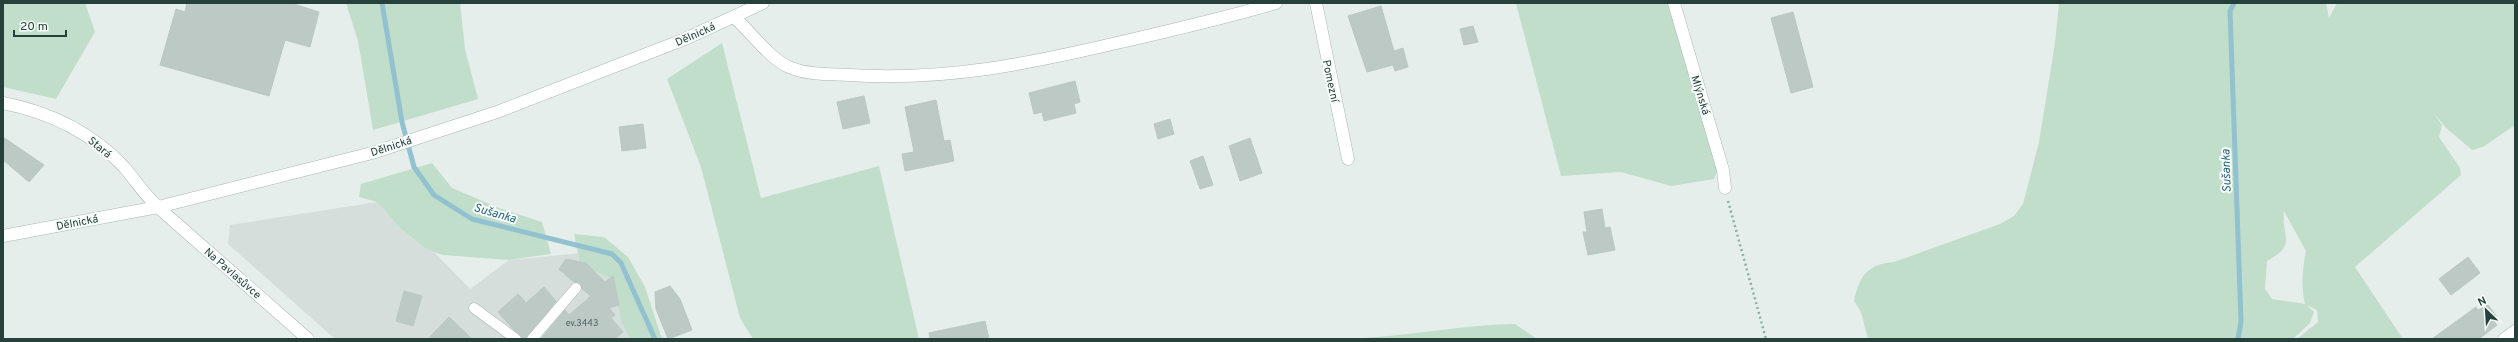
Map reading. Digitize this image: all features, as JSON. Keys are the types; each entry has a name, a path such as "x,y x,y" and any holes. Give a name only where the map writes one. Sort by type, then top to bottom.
{"street":[{"name":"Dělnická","path":"3,234 28,232 158,207 372,153 474,119 685,39 763,3"},
{"path":"734,17 754,34 771,55 790,68 822,73 875,77 915,76 960,74 1031,64 1226,18 1276,3"},
{"name":"Pomezní","path":"1316,3 1348,159"},
{"name":"Mlýnská","path":"1674,3 1723,170 1725,188"},
{"name":"Stará","path":"3,102 24,107 57,120 94,139 123,167 158,207"},
{"name":"Na Pavlasůvce","path":"158,207 308,339"},
{"path":"2504,339 2515,331"}],"lane":[{"path":"532,339 576,288"},
{"path":"474,308 516,339"}],"path":[{"path":"1725,188 1766,339"}],"shaded area":[{"path":"377,202 400,228 426,249 435,253 470,289 509,260 582,253 613,279 631,339 335,339 228,244 230,225"}],"green space":[{"path":"3,3 85,3 95,32 56,99 3,87"},
{"path":"346,3 460,3 465,49 478,99 373,130 358,41"},
{"path":"1516,3 1674,3 1721,163 1714,179 1671,186 1621,172 1561,176"},
{"path":"2059,3 2326,3 2329,18 2337,3 2515,3 2515,125 2483,147 2472,150 2446,128 2432,111 2442,125 2439,137 2460,168 2461,175 2355,267 2403,339 2297,339 2318,322 2317,310 2307,305 2314,312 2310,323 2293,339 1868,339 1861,312 1854,301 1859,285 1866,273 1871,269 1885,263 1894,262 2000,224 2014,216 2023,204 2039,142 2055,43","holes":["2284,211 2306,251 2302,278 2305,304 2272,299 2265,289 2267,261 2277,255 2285,245"]},
{"path":"722,43 761,198 879,166 919,339 753,339 740,318 701,167 667,79"},
{"path":"432,163 452,188 499,208 542,222 551,254 509,260 443,255 426,249 400,228 377,202 359,197 361,184"},
{"path":"574,234 604,237 628,257 645,287 661,336 665,339 630,339 621,320 613,279 580,264"},
{"path":"1515,324 1537,339 1346,339 1388,336 1473,326"}],"building":[{"path":"187,3 291,3 319,12 310,47 285,40 269,96 160,65 176,9 185,12"},
{"path":"1381,6 1394,51 1403,48 1408,67 1395,71 1393,65 1367,72 1348,16"},
{"path":"1793,12 1813,87 1791,93 1771,18"},
{"path":"1473,26 1478,42 1464,45 1460,29"},
{"path":"1075,81 1080,102 1074,104 1076,113 1044,121 1042,112 1034,114 1029,93"},
{"path":"864,96 870,123 843,129 837,102"},
{"path":"936,100 944,141 950,140 954,161 905,171 902,154 914,152 905,107"},
{"path":"1170,119 1174,134 1158,139 1154,124"},
{"path":"643,124 646,148 622,151 619,127"},
{"path":"3,137 44,165 29,182 3,160"},
{"path":"1250,138 1262,173 1240,181 1229,146"},
{"path":"1203,156 1213,185 1200,189 1190,161"},
{"path":"1602,209 1605,228 1610,227 1615,250 1588,255 1583,232 1587,232 1584,212"},
{"path":"2468,257 2480,273 2451,295 2439,279"},
{"path":"566,259 586,263 605,282 613,276 619,305 609,308 615,315 611,318 623,332 615,339 541,339 565,310 569,315 591,296 582,289 580,283 574,282 559,269"},
{"path":"670,286 680,299 692,330 668,339 656,309 655,292"},
{"path":"544,287 556,301 526,339 522,339 498,312 518,294 526,303"},
{"path":"404,291 422,296 413,326 396,321"},
{"path":"2488,305 2497,317 2493,320 2497,325 2479,339 2432,339 2476,307 2478,310"},
{"path":"449,317 472,339 428,339"},
{"path":"985,321 989,339 930,339 929,333"}],"waterway":[{"name":"Sušanka","path":"382,3 402,122 414,167 434,195 472,219 612,254 621,263 655,339"},
{"name":"Sušanka","path":"2234,3 2230,11 2241,322 2238,339"}]}
